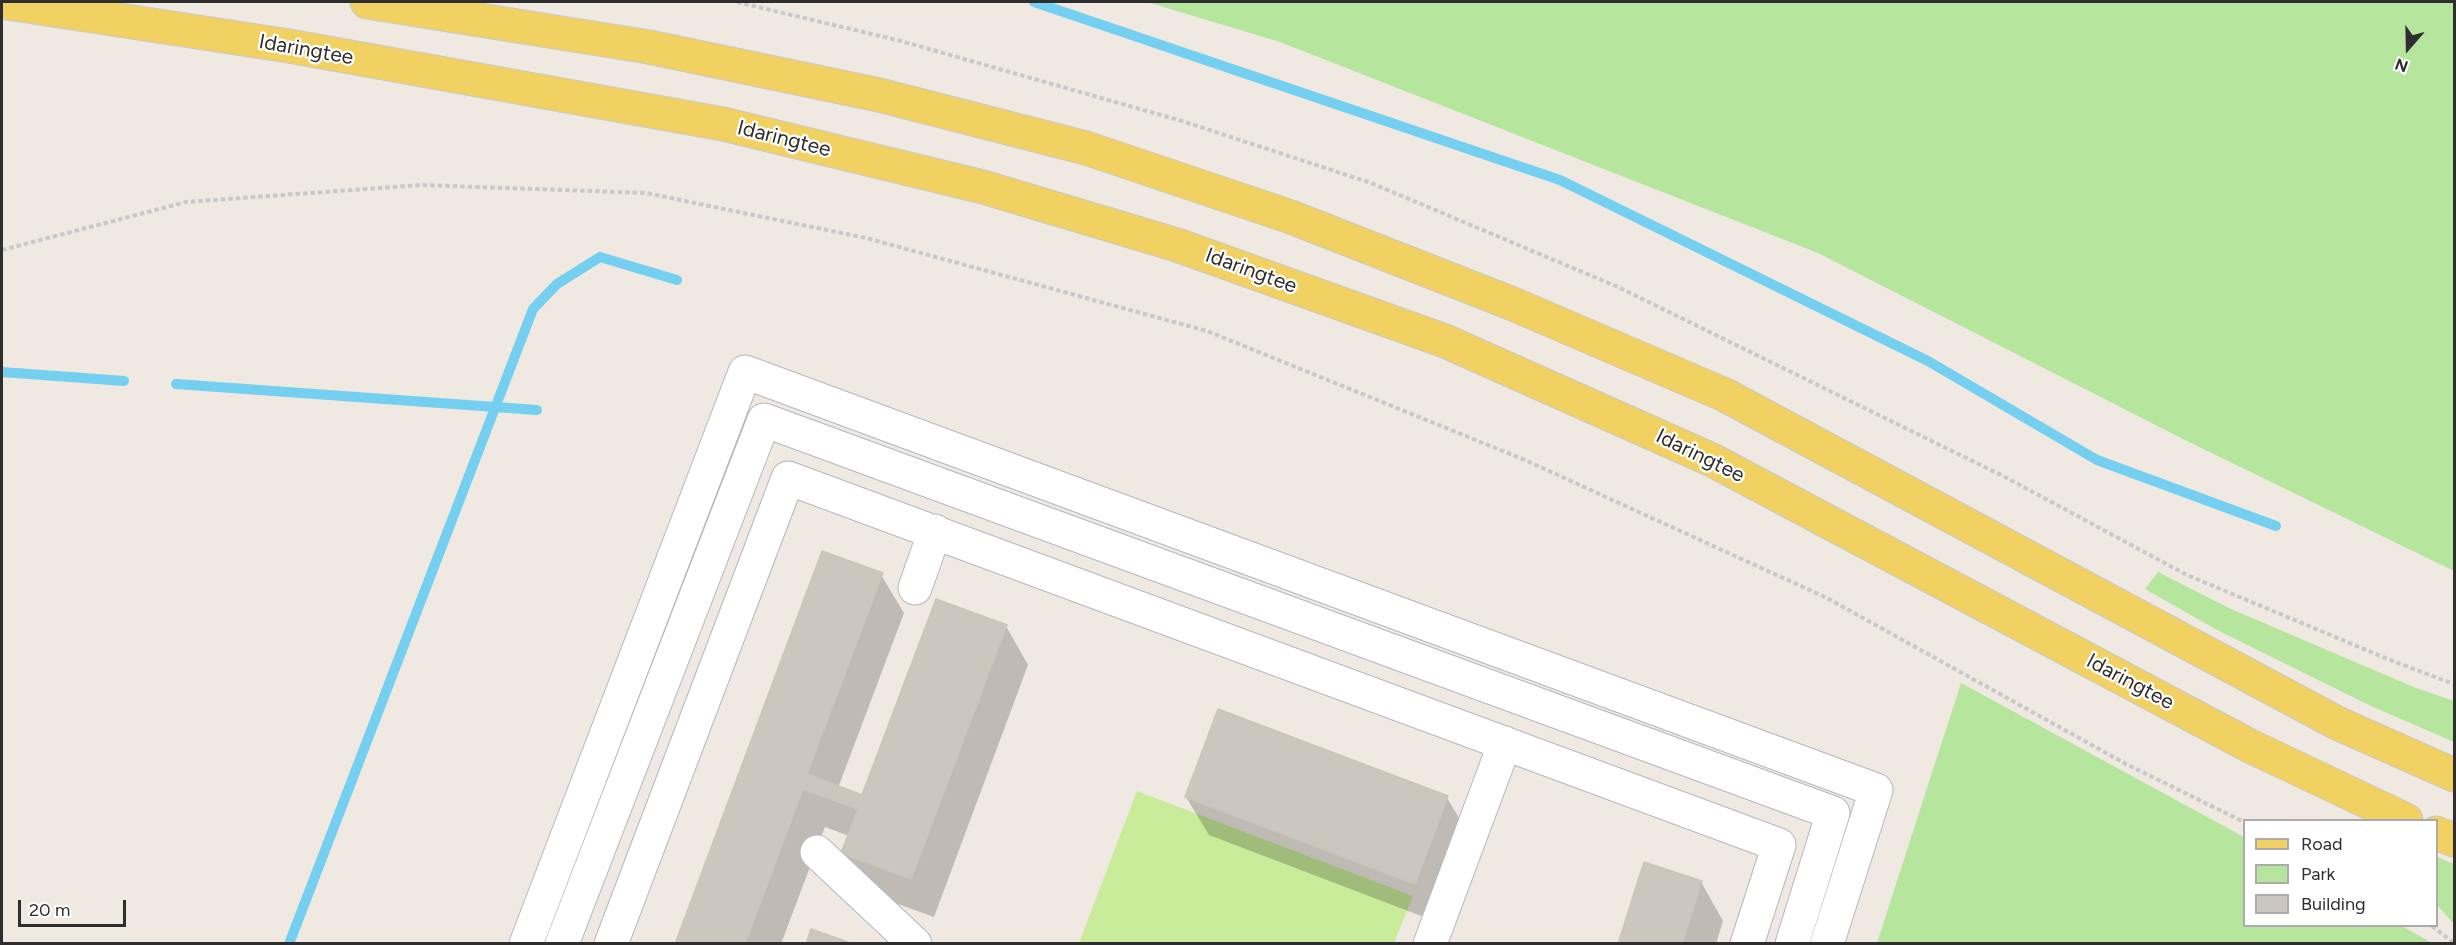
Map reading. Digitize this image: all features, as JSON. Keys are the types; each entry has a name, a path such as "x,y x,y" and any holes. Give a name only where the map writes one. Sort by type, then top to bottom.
{"main road":[{"name":"Idaringtee","path":"2,2 289,46 723,124 983,187 1177,245 1445,341 1712,460 2250,746 2404,819"},
{"path":"367,2 649,47 879,95 1086,148 1291,217 1513,304 1725,395 2337,723 2454,775"},
{"path":"2438,834 2454,840"}],"lane":[{"path":"526,944 745,372 1876,790 1827,944"},
{"path":"562,944 764,420 1833,813 1792,944"},
{"path":"611,944 788,478 1779,845 1747,944"},
{"path":"915,588 935,531"},
{"path":"1444,927 1505,743"},
{"path":"817,852 915,944"}],"path":[{"path":"2,250 186,202 421,184 646,193 866,238 1207,331 1525,460 1827,598 2126,764 2243,822"},
{"path":"2433,927 2454,943"}],"green space":[{"path":"1147,2 2454,2 2454,571 2187,441 1818,253 1280,42"},
{"path":"2158,572 2231,609 2416,688 2454,701 2454,742 2371,706 2219,631 2145,589"},
{"path":"1961,683 2243,836 2243,927 2404,927 2432,943 1877,943"},
{"path":"1137,791 1413,896 1394,943 1079,943"},
{"path":"2438,857 2454,864 2454,924 2438,906"}],"building":[{"path":"822,551 883,573 807,774 862,795 936,599 1007,625 911,879 841,853 858,809 803,789 745,944 675,944"},
{"path":"1218,709 1448,796 1415,884 1185,797"},
{"path":"1644,862 1702,881 1682,944 1618,944"},
{"path":"811,929 848,942 848,944 806,944"}],"waterway":[{"path":"1034,2 1560,180 1928,361 2097,460 2276,526"},
{"path":"289,944 533,309 557,284 600,257 677,280"},
{"path":"2,372 124,381"},
{"path":"176,384 537,410"}]}
